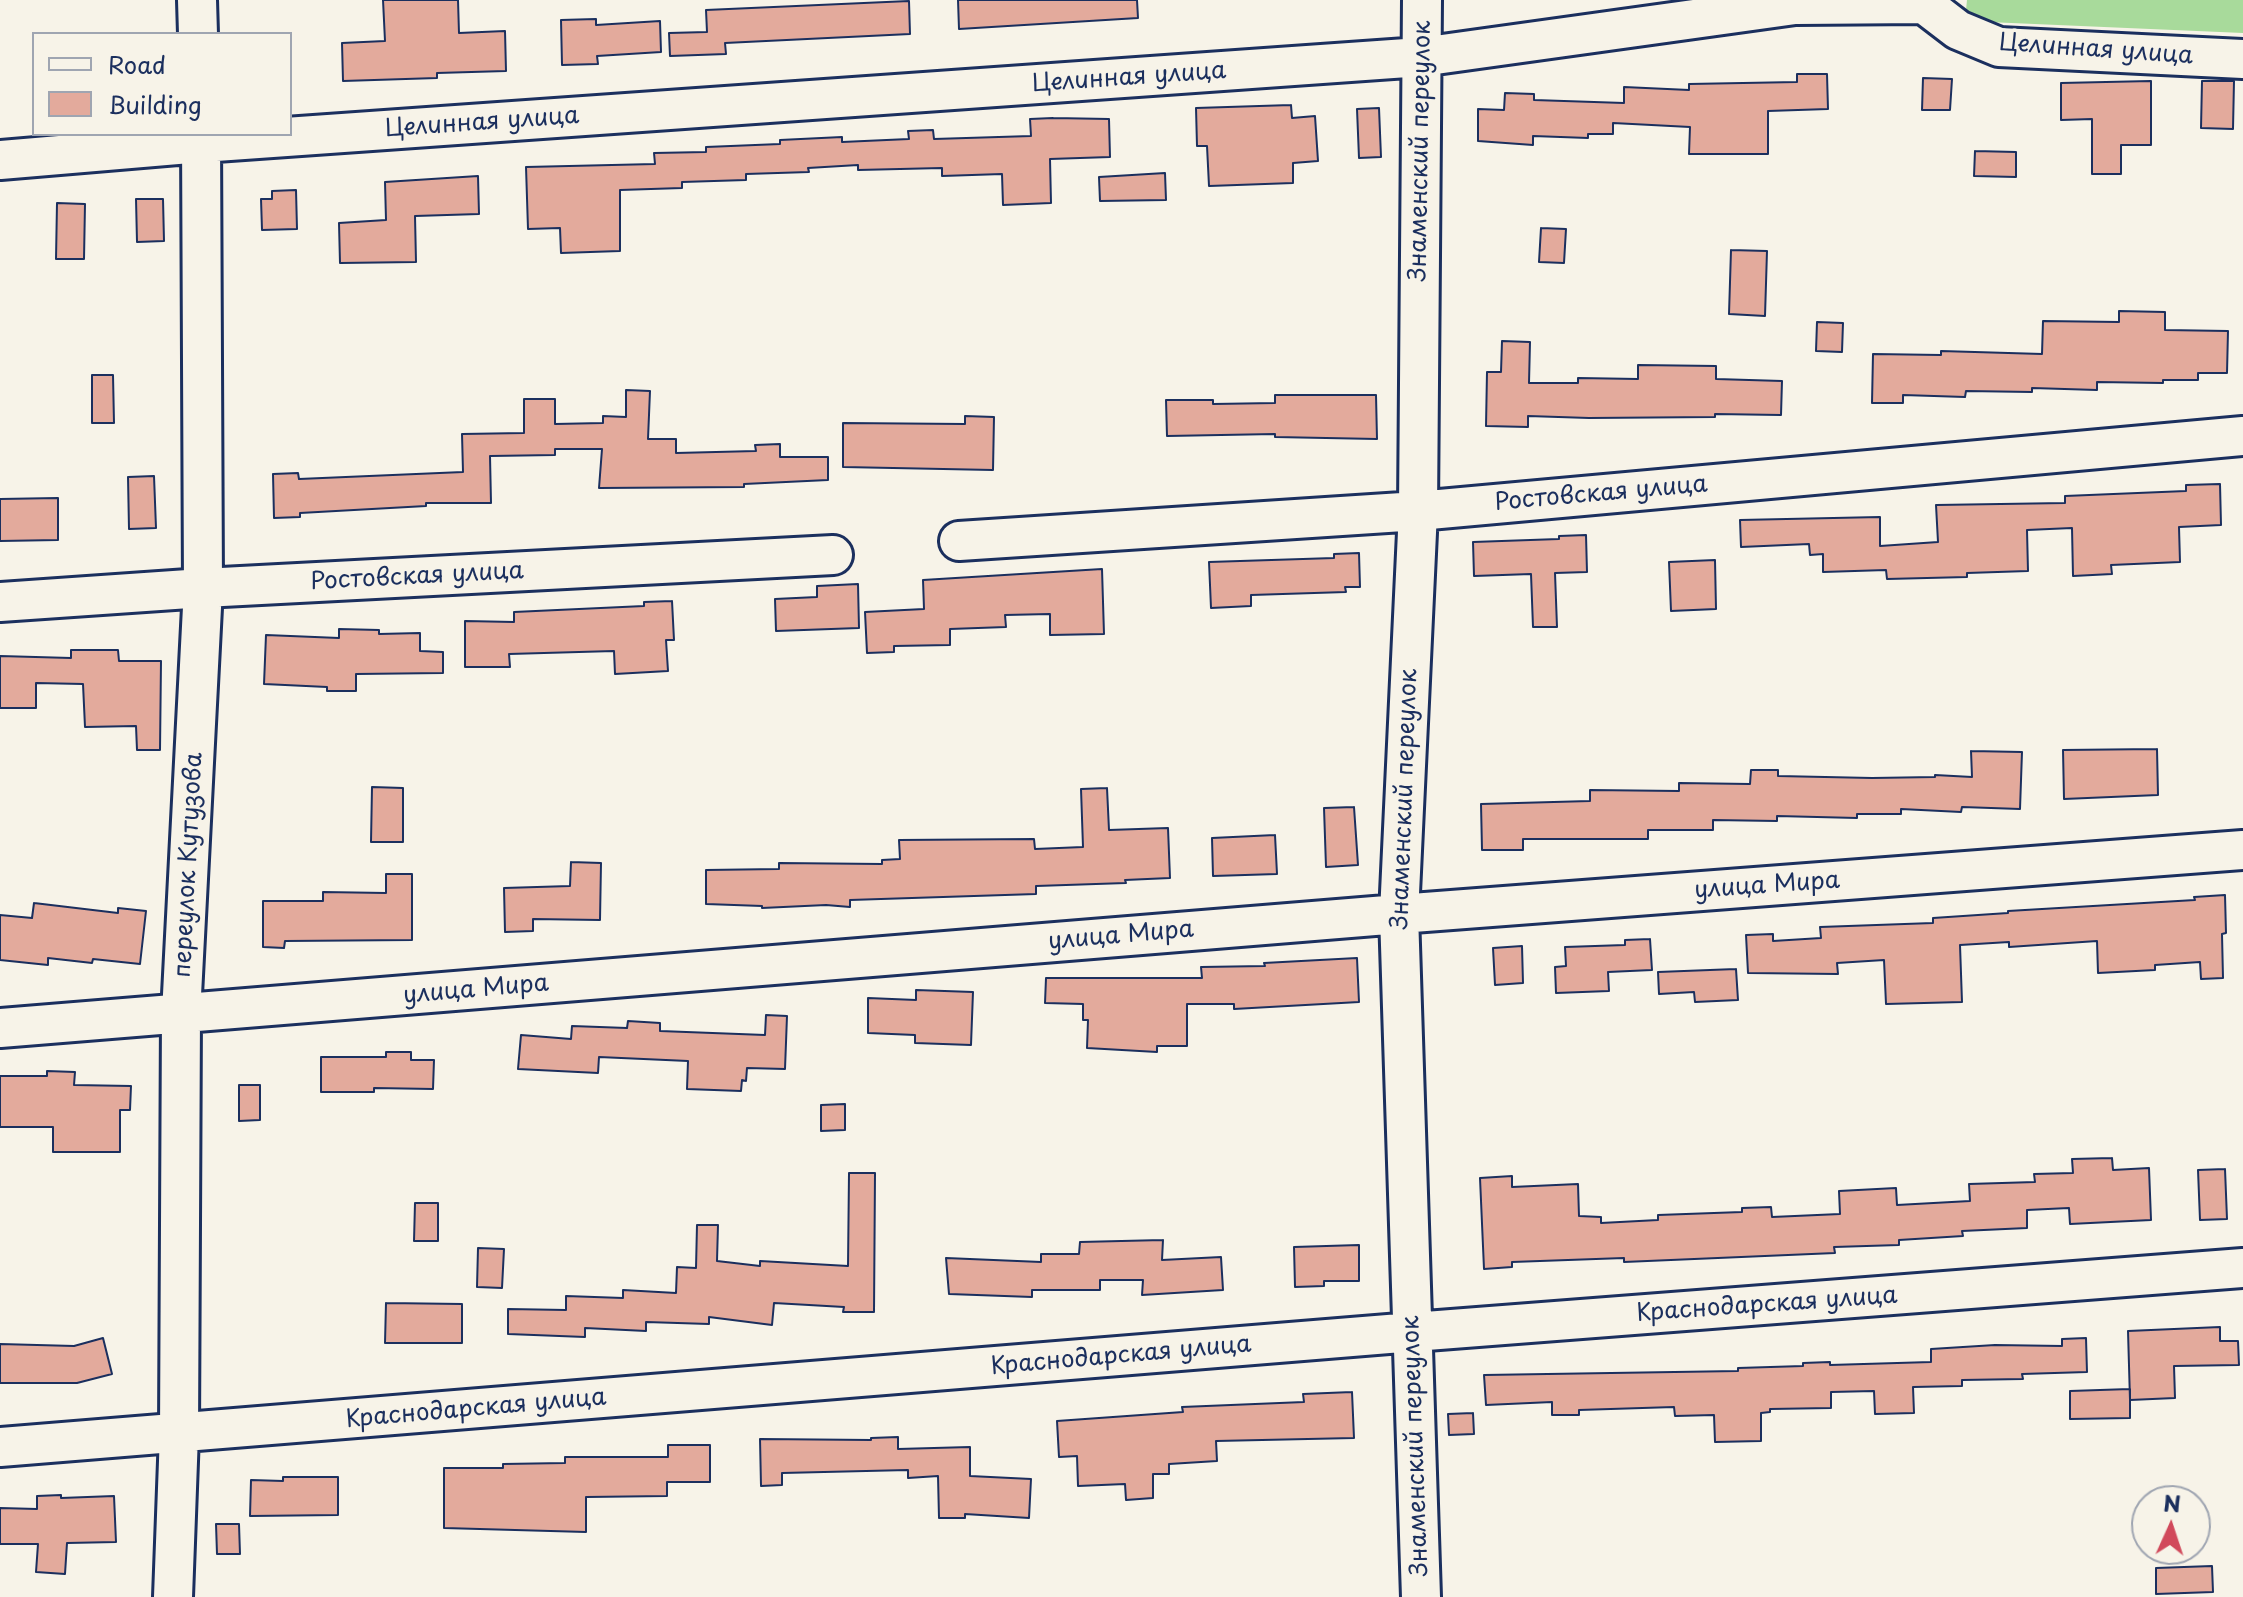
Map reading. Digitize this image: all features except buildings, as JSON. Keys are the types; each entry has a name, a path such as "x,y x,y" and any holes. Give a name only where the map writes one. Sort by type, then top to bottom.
{"street":[{"path":"197,0 198,32"},
{"name":"Знаменский переулок","path":"1421,1597 1399,914 1418,511 1422,0"},
{"name":"Целинная улица","path":"292,133 1421,57 1795,2 1924,2 1958,30 1999,47 2243,59"},
{"name":"Целинная улица","path":"0,160 246,136"},
{"name":"переулок Кутузова","path":"173,1597 179,1434 181,1014 203,588 201,139"},
{"name":"Ростовская улица","path":"959,541 1418,511 2243,436"},
{"name":"Ростовская улица","path":"0,602 203,588 833,555"},
{"name":"улица Мира","path":"0,1028 1399,914 2243,850"},
{"name":"Краснодарская улица","path":"0,1447 2243,1268"}],"green space":[{"path":"1967,0 2243,0 2243,33 1965,21"}]}
